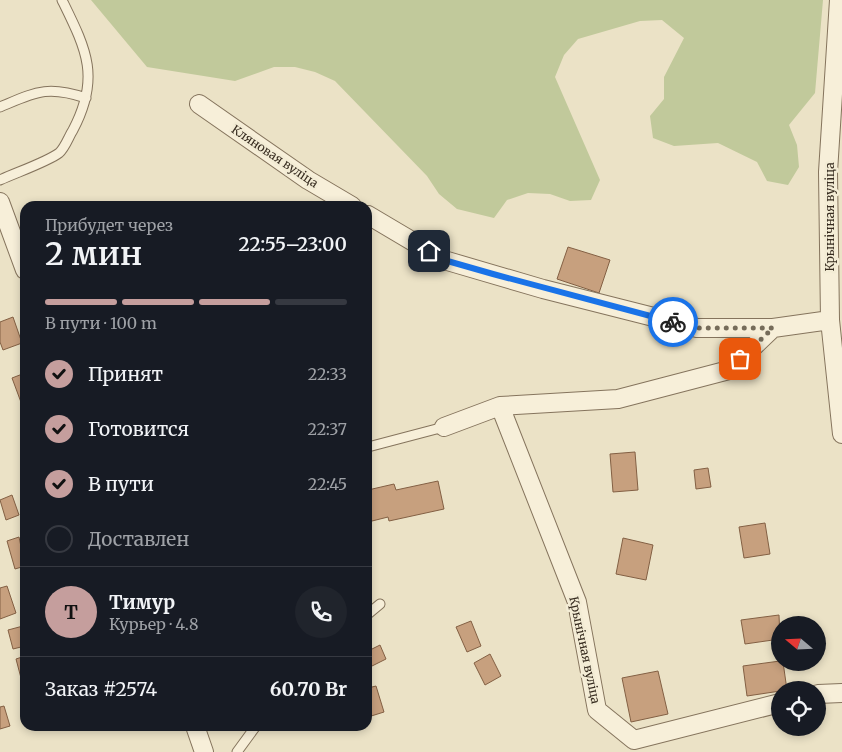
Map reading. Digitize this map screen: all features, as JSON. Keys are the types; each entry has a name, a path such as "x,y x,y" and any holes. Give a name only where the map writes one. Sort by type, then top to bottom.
{"street":[{"name":"Крынічная вуліца","path":"839,0 828,172 830,320 842,434"},
{"name":"Кляновая вуліца","path":"198,104 308,180 344,201"},
{"path":"0,202 20,256"},
{"path":"372,217 444,260 543,289 697,328 773,328 830,320"},
{"path":"444,428 500,406 618,399 730,370 773,328"},
{"name":"Крынічная вуліца","path":"500,406 577,602 597,710 634,740 771,705"},
{"path":"826,694 842,693"},
{"path":"197,731 204,752"}],"lane":[{"path":"0,180 60,152 77,122 86,98 90,71 82,40 62,0"},
{"path":"0,107 35,93 50,90 66,91 86,98"},
{"path":"372,446 444,428"},
{"path":"372,611 380,604"},
{"path":"238,752 253,731"}],"green space":[{"path":"91,0 823,0 815,93 789,125 797,145 799,167 788,185 767,181 757,162 718,143 674,146 653,138 650,116 664,99 664,77 684,38 662,20 640,21 578,39 564,55 555,77 600,180 591,200 570,201 550,194 528,193 507,200 494,218 457,209 439,194 427,176 335,81 315,72 295,67 274,67 235,81 147,67"}],"building":[{"path":"568,247 610,260 599,293 557,279"},
{"path":"13,317 20,337 20,344 3,350 0,342 0,322"},
{"path":"20,375 20,400 12,378"},
{"path":"635,452 638,490 613,492 610,454"},
{"path":"708,468 711,487 696,489 694,470"},
{"path":"438,481 444,509 389,521 388,517 372,521 372,489 394,484 396,490"},
{"path":"12,495 19,515 6,520 0,500"},
{"path":"765,523 770,554 744,558 739,527"},
{"path":"19,537 20,568 15,569 7,541"},
{"path":"623,538 653,545 646,580 616,574"},
{"path":"7,586 16,613 0,619 0,588"},
{"path":"771,616 771,640 745,644 741,620"},
{"path":"471,621 481,646 467,652 456,627"},
{"path":"20,627 20,647 13,649 8,630"},
{"path":"380,645 386,659 372,666 372,649"},
{"path":"490,654 501,676 485,685 474,663"},
{"path":"20,658 20,674 16,659"},
{"path":"771,662 771,671 784,671 786,681 771,681 771,692 747,696 743,666"},
{"path":"658,671 668,714 631,722 622,678"},
{"path":"376,686 384,712 372,716 372,687"},
{"path":"4,706 10,726 0,729 0,707"}],"way so far":[{"path":"673,322 697,328 773,328 740,359"}],"route":[{"path":"429,251 444,260 543,289 673,322"}]}
